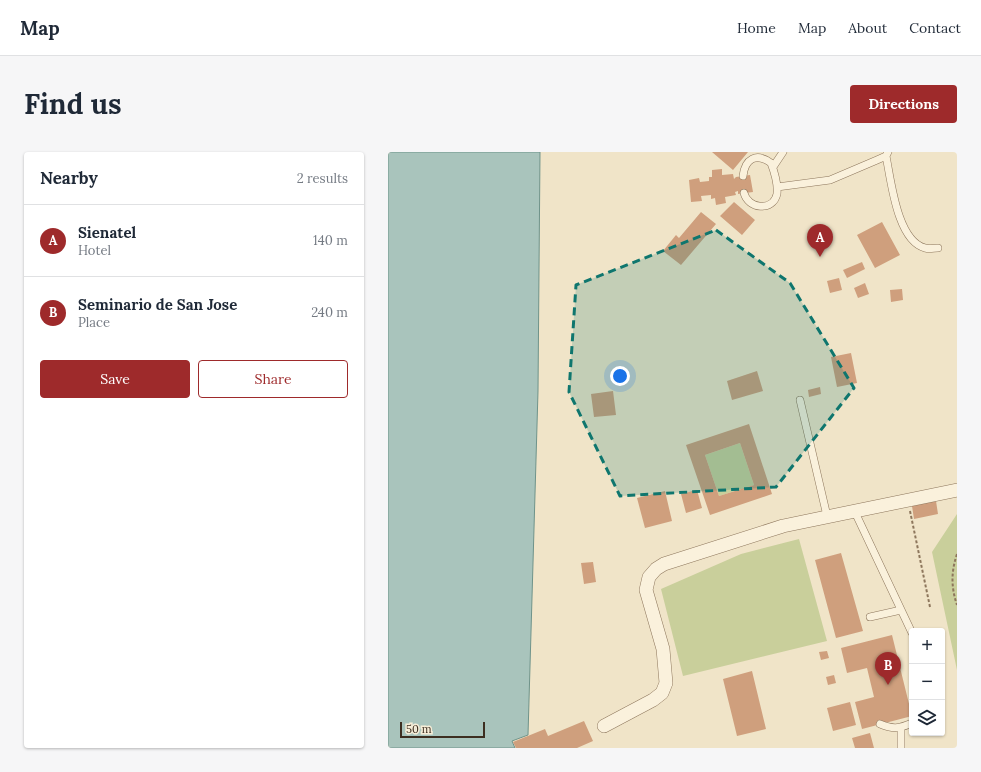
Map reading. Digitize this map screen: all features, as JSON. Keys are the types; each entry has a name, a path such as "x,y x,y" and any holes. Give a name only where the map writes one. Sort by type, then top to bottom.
{"street":[{"path":"604,726 653,700 662,693 666,683 663,649 646,590 649,577 656,569 664,564 783,526 854,510 957,490"}],"lane":[{"path":"773,168 780,153"},
{"path":"777,187 830,180 887,154 898,214 907,234 917,244 925,248 938,248"},
{"path":"743,176 744,166 747,162 758,155 766,159 773,168 777,187 775,198 772,202 762,207 753,205 746,198 744,193"},
{"path":"800,400 827,516"},
{"path":"854,510 910,628"},
{"path":"870,617 901,610"},
{"path":"880,724 890,728 901,729 909,725"},
{"path":"901,729 901,748"}],"path":[{"path":"908,500 930,607"},
{"path":"957,554 952,573 952,584 957,605"}],"highlighted area":[{"path":"716,230 790,283 854,388 776,487 620,496 569,392 576,285"}],"green space":[{"path":"740,443 754,485 719,496 705,455"},
{"path":"957,514 957,670 932,552"},
{"path":"799,539 827,641 683,676 661,589 741,554"}],"water":[{"path":"388,152 540,152 538,391 528,735 512,741 515,748 388,748"}],"building":[{"path":"712,152 748,152 733,170"},
{"path":"722,169 722,175 733,174 734,179 736,177 750,175 753,192 738,194 738,191 735,192 736,195 725,197 726,203 716,205 715,198 711,199 711,195 701,196 702,201 691,202 689,180 699,178 700,182 709,181 709,177 712,177 712,170"},
{"path":"734,202 755,220 742,235 720,216"},
{"path":"701,212 716,224 681,265 663,251 676,235 679,238"},
{"path":"882,222 900,255 875,268 857,235"},
{"path":"862,262 865,269 847,278 843,270"},
{"path":"839,278 842,290 830,293 827,281"},
{"path":"865,283 869,294 858,298 854,288"},
{"path":"902,289 903,300 891,302 890,290"},
{"path":"851,353 857,383 837,387 831,357"},
{"path":"757,371 763,391 732,400 727,381"},
{"path":"820,387 821,394 809,397 808,390"},
{"path":"613,391 616,415 594,417 591,394"},
{"path":"749,424 772,494 710,515 686,445","holes":["740,443 754,485 719,496 705,455"]},
{"path":"697,490 702,508 686,513 681,494"},
{"path":"665,491 672,521 645,528 637,498"},
{"path":"936,501 938,514 914,519 912,506"},
{"path":"841,553 863,631 836,638 815,560"},
{"path":"593,562 596,582 584,584 581,563"},
{"path":"892,635 909,704 909,717 862,729 855,702 874,697 867,668 847,673 841,648"},
{"path":"827,651 829,658 821,660 819,652"},
{"path":"752,671 766,729 737,736 723,679"},
{"path":"834,675 836,683 828,685 826,677"},
{"path":"850,702 856,725 833,731 827,708"},
{"path":"584,721 593,741 577,748 516,748 513,742 545,729 548,736"},
{"path":"870,733 874,748 855,748 852,738"}],"place":[{"name":"Sienatel","path":"820,257"},
{"name":"Seminario de San Jose","path":"888,685"}]}
